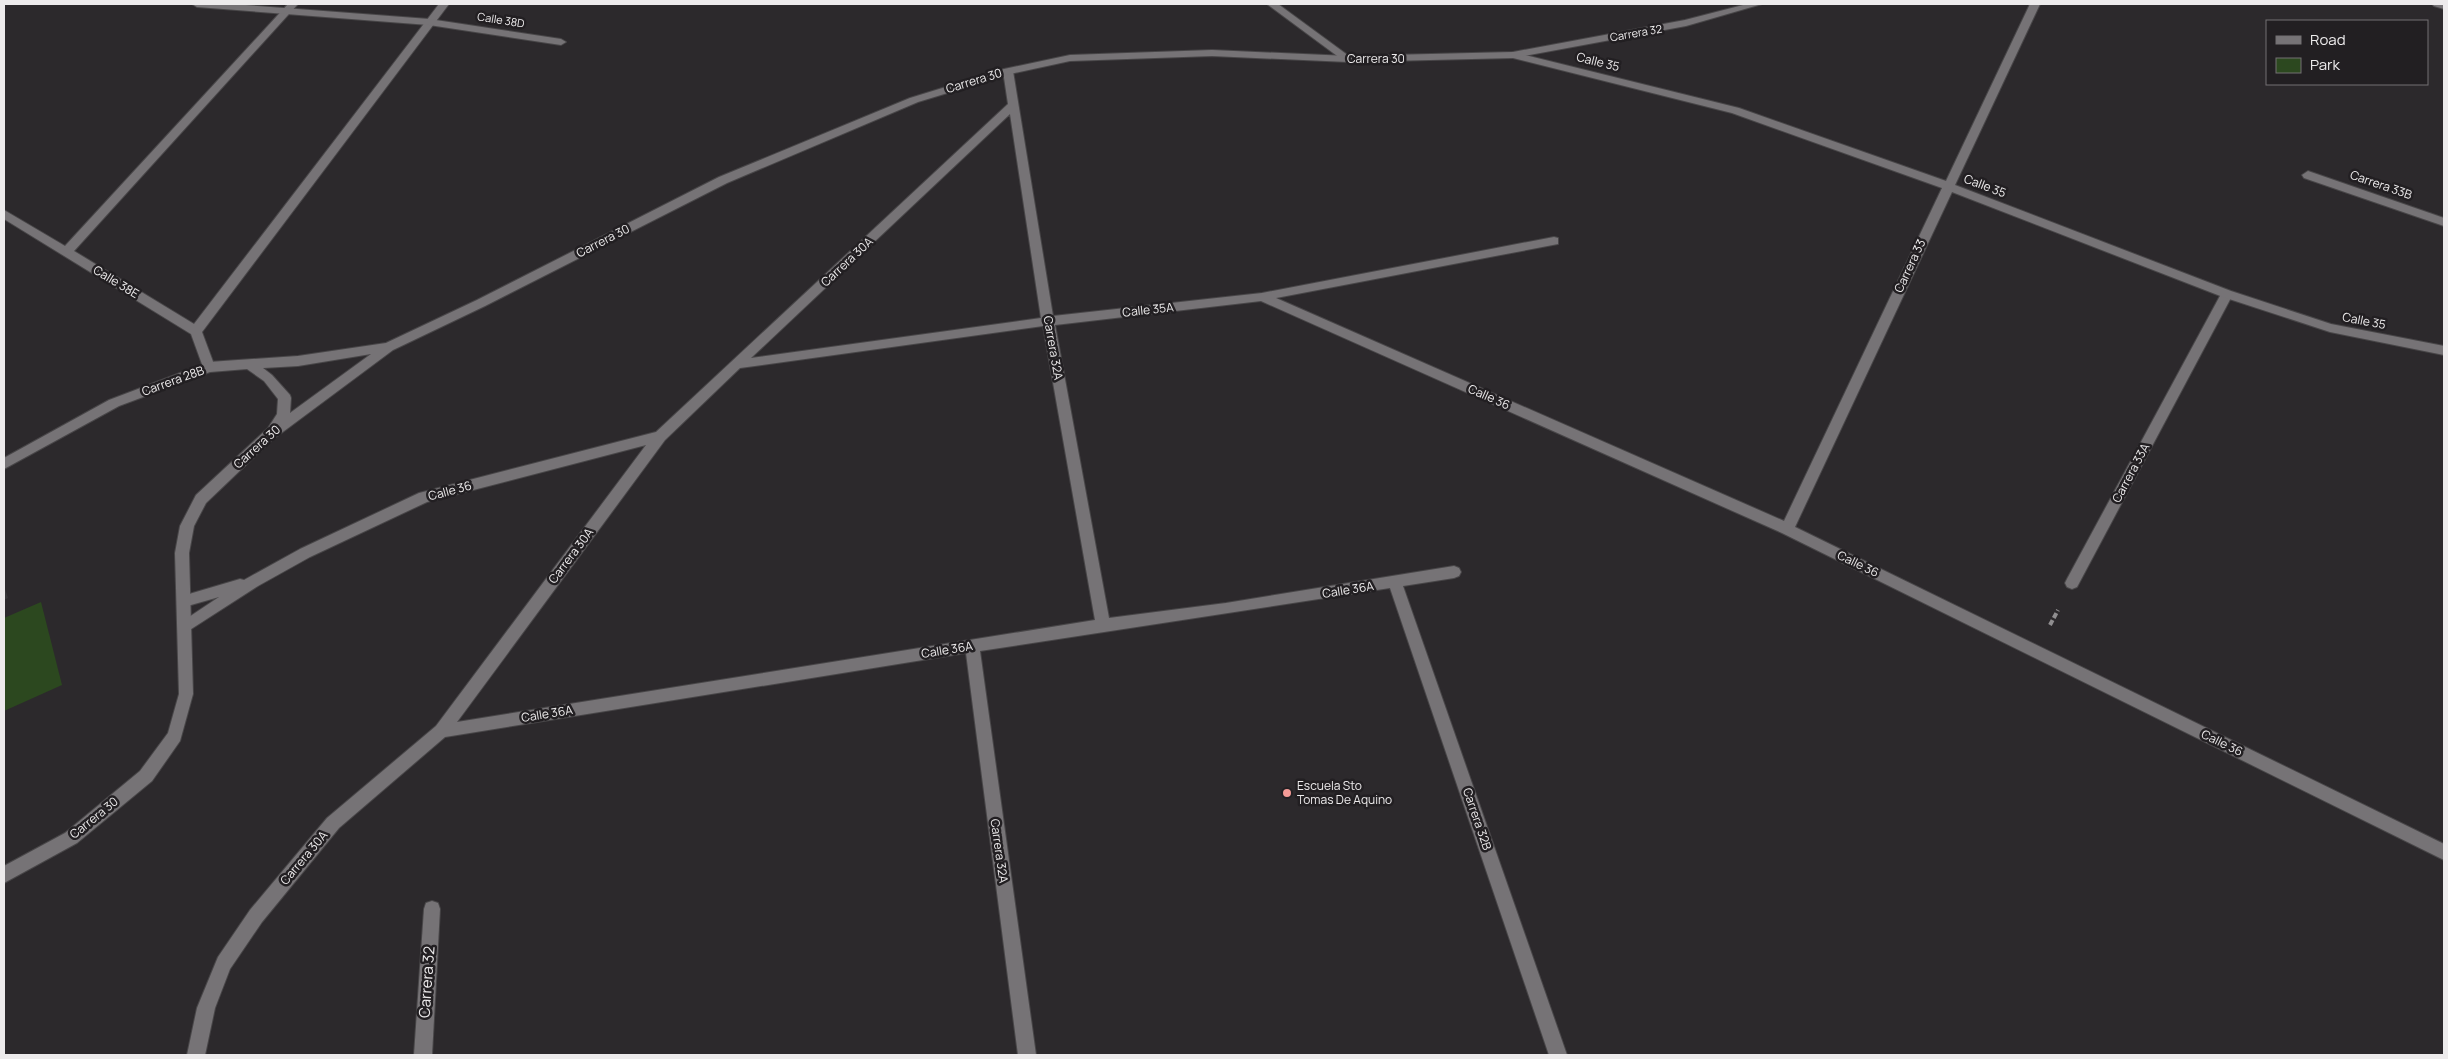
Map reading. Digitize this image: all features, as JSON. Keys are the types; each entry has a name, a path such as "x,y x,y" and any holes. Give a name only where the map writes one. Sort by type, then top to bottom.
{"street":[{"name":"Calle 38D","path":"197,4 290,7 429,22 562,42"},
{"path":"209,367 196,331 444,4"},
{"path":"1272,4 1348,59"},
{"name":"Carrera 32","path":"1513,55 1686,24 1757,4"},
{"name":"Carrera 33","path":"1786,529 2035,4"},
{"path":"2437,4 2444,6"},
{"path":"66,252 290,7"},
{"name":"Carrera 30","path":"4,875 71,838 146,776 174,736 186,694 182,553 187,526 201,499 267,436 389,346 481,303 723,180 914,100 1008,71 1070,58 1212,53 1348,59 1413,59 1513,55"},
{"name":"Calle 35","path":"1513,55 1735,110 1948,186 2226,294 2330,328 2444,351"},
{"name":"Carrera 32A","path":"1008,71 1048,321 1103,625"},
{"name":"Carrera 30A","path":"196,1055 206,1008 224,963 256,916 332,823 441,731 660,436 739,364 1014,104"},
{"name":"Calle 38E","path":"4,214 196,331"},
{"name":"Calle 35A","path":"739,364 1048,321 1262,297 1554,240"},
{"name":"Carrera 33A","path":"2072,583 2226,294"},
{"name":"Calle 36","path":"1262,297 1786,529 2444,852"},
{"name":"Carrera 28B","path":"4,464 114,403 209,367 332,357 389,346"},
{"path":"250,365 268,378 285,398 283,415 267,436"},
{"name":"Calle 36","path":"185,627 253,582 305,553 424,497 660,436"},
{"name":"Calle 36A","path":"441,731 1103,625 1226,610 1454,572"},
{"name":"Calle 36","path":"184,601 253,582"},
{"name":"Carrera 32B","path":"1394,583 1558,1055"},
{"name":"Carrera 32A","path":"972,646 1027,1055"},
{"name":"Carrera 32","path":"423,1055 432,909"}],"lane":[{"name":"Carrera 33B","path":"2308,175 2444,222"}],"path":[{"path":"2036,652 2072,583"}],"green space":[{"path":"41,602 62,685 4,711 4,618"}],"place":[{"name":"Escuela Sto Tomas De Aquino","path":"1287,793"}]}
